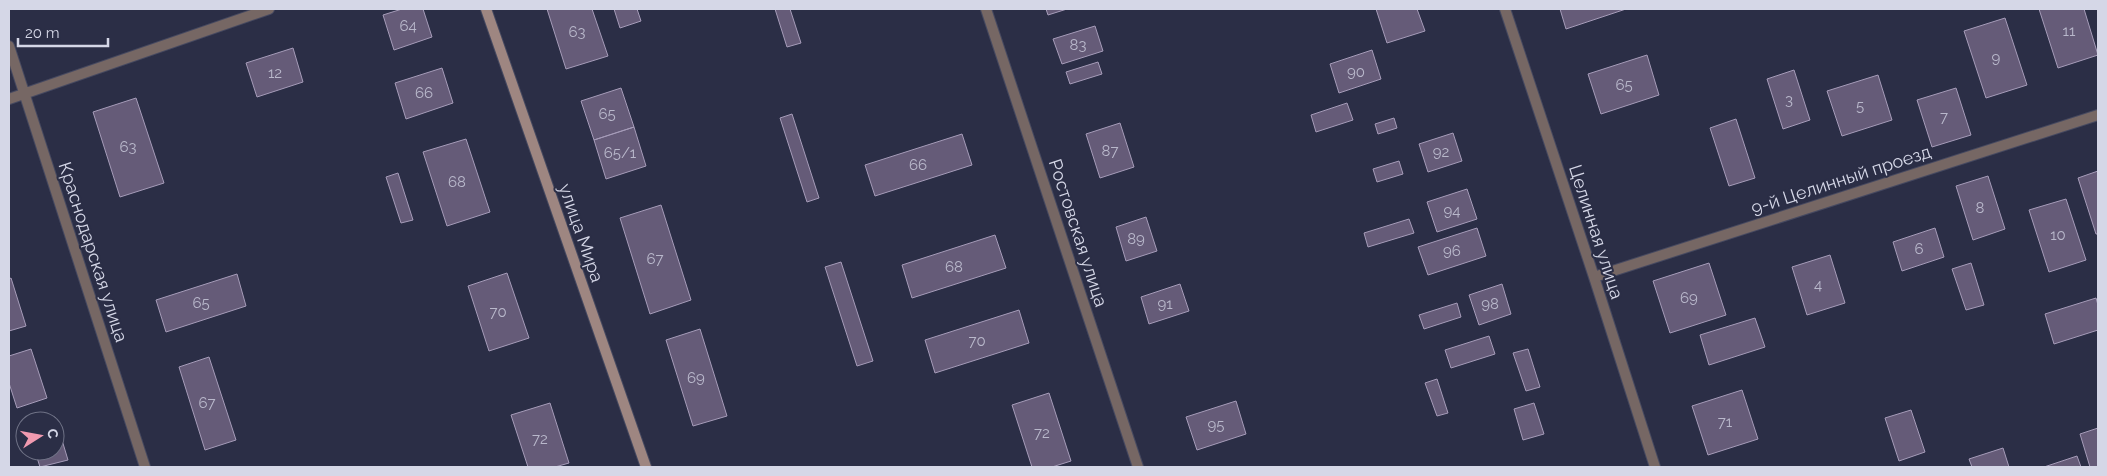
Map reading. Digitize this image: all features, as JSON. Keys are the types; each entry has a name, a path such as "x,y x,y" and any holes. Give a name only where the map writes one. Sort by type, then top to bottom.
{"street":[{"path":"9,99 269,9"},
{"name":"улица Мира","path":"486,9 646,467"},
{"name":"Ростовская улица","path":"986,9 1138,467"},
{"name":"Целинная улица","path":"1505,9 1594,277 1654,467"},
{"name":"Краснодарская улица","path":"9,46 145,467"},
{"name":"9-й Целинный проезд","path":"1594,277 2098,115"}],"building":[{"path":"402,9 423,9 432,37 394,50 383,15"},
{"path":"547,9 592,9 608,56 566,69"},
{"path":"614,9 637,9 641,21 620,28"},
{"path":"775,9 790,9 801,43 787,47"},
{"path":"1046,9 1067,9 1048,15"},
{"path":"1376,9 1417,9 1425,31 1387,43"},
{"path":"1560,9 1626,9 1566,29"},
{"path":"2039,9 2084,9 2098,55 2058,68"},
{"path":"2005,18 2027,85 1986,98 1964,31"},
{"path":"1095,26 1103,51 1062,64 1053,39"},
{"path":"293,48 303,82 257,97 246,63"},
{"path":"1372,50 1381,79 1339,93 1330,64"},
{"path":"1647,55 1659,95 1601,114 1588,74"},
{"path":"1098,62 1102,74 1070,84 1066,72"},
{"path":"442,68 453,103 406,119 395,83"},
{"path":"1794,70 1810,120 1783,129 1767,79"},
{"path":"1878,75 1892,120 1842,136 1827,91"},
{"path":"621,88 634,127 594,140 581,101"},
{"path":"1956,88 1971,135 1932,147 1917,100"},
{"path":"136,98 164,183 120,197 93,112"},
{"path":"1347,103 1353,120 1316,132 1311,115"},
{"path":"792,114 819,198 807,202 780,118"},
{"path":"1394,118 1397,128 1378,134 1375,124"},
{"path":"1736,119 1755,178 1729,186 1710,128"},
{"path":"1120,123 1134,167 1100,178 1086,134"},
{"path":"634,127 646,166 606,179 594,140"},
{"path":"1453,133 1462,161 1428,172 1419,144"},
{"path":"962,134 972,165 875,196 865,165"},
{"path":"466,139 490,212 447,226 423,152"},
{"path":"1399,161 1403,174 1377,182 1373,169"},
{"path":"2098,171 2098,234 2096,234 2078,178"},
{"path":"398,173 413,220 401,223 386,177"},
{"path":"1988,176 2005,229 1973,240 1956,186"},
{"path":"1467,189 1477,219 1437,232 1427,202"},
{"path":"2066,199 2086,260 2049,272 2029,210"},
{"path":"661,205 691,300 650,314 620,218"},
{"path":"1146,217 1157,251 1126,261 1116,227"},
{"path":"1409,219 1414,233 1368,247 1364,233"},
{"path":"1477,228 1486,256 1428,275 1418,247"},
{"path":"1935,228 1944,257 1902,271 1893,242"},
{"path":"995,235 1006,268 912,298 902,265"},
{"path":"1830,255 1845,303 1807,315 1792,267"},
{"path":"841,262 873,361 857,366 825,267"},
{"path":"1709,263 1726,315 1670,333 1653,281"},
{"path":"1971,263 1984,305 1966,310 1952,269"},
{"path":"507,273 529,338 489,351 468,286"},
{"path":"237,274 246,306 166,332 156,300"},
{"path":"11,278 26,326 9,331 9,279"},
{"path":"1180,284 1189,311 1149,324 1141,297"},
{"path":"1502,284 1511,314 1479,325 1469,295"},
{"path":"2096,298 2098,305 2098,330 2054,344 2045,314"},
{"path":"1457,303 1461,317 1424,329 1419,315"},
{"path":"1019,310 1029,343 935,373 925,340"},
{"path":"1755,318 1765,347 1709,365 1700,335"},
{"path":"700,329 727,416 693,426 666,340"},
{"path":"1489,336 1495,354 1451,368 1445,350"},
{"path":"31,349 47,398 17,408 9,383 9,356"},
{"path":"1528,349 1540,387 1526,391 1513,353"},
{"path":"209,357 236,440 205,450 179,367"},
{"path":"1437,379 1448,413 1437,416 1425,383"},
{"path":"1742,390 1758,439 1708,455 1692,406"},
{"path":"1049,393 1071,461 1052,467 1032,467 1012,405"},
{"path":"1236,401 1246,434 1197,450 1186,417"},
{"path":"550,403 569,463 555,467 528,467 511,415"},
{"path":"1534,403 1544,434 1523,440 1514,409"},
{"path":"1911,410 1925,452 1899,461 1885,418"},
{"path":"2098,428 2098,467 2090,467 2080,434"},
{"path":"2003,448 2009,467 1972,467 1969,459"},
{"path":"65,450 68,460 65,461"},
{"path":"2077,456 2081,467 2044,467"},
{"path":"38,461 64,461 40,467"}]}
